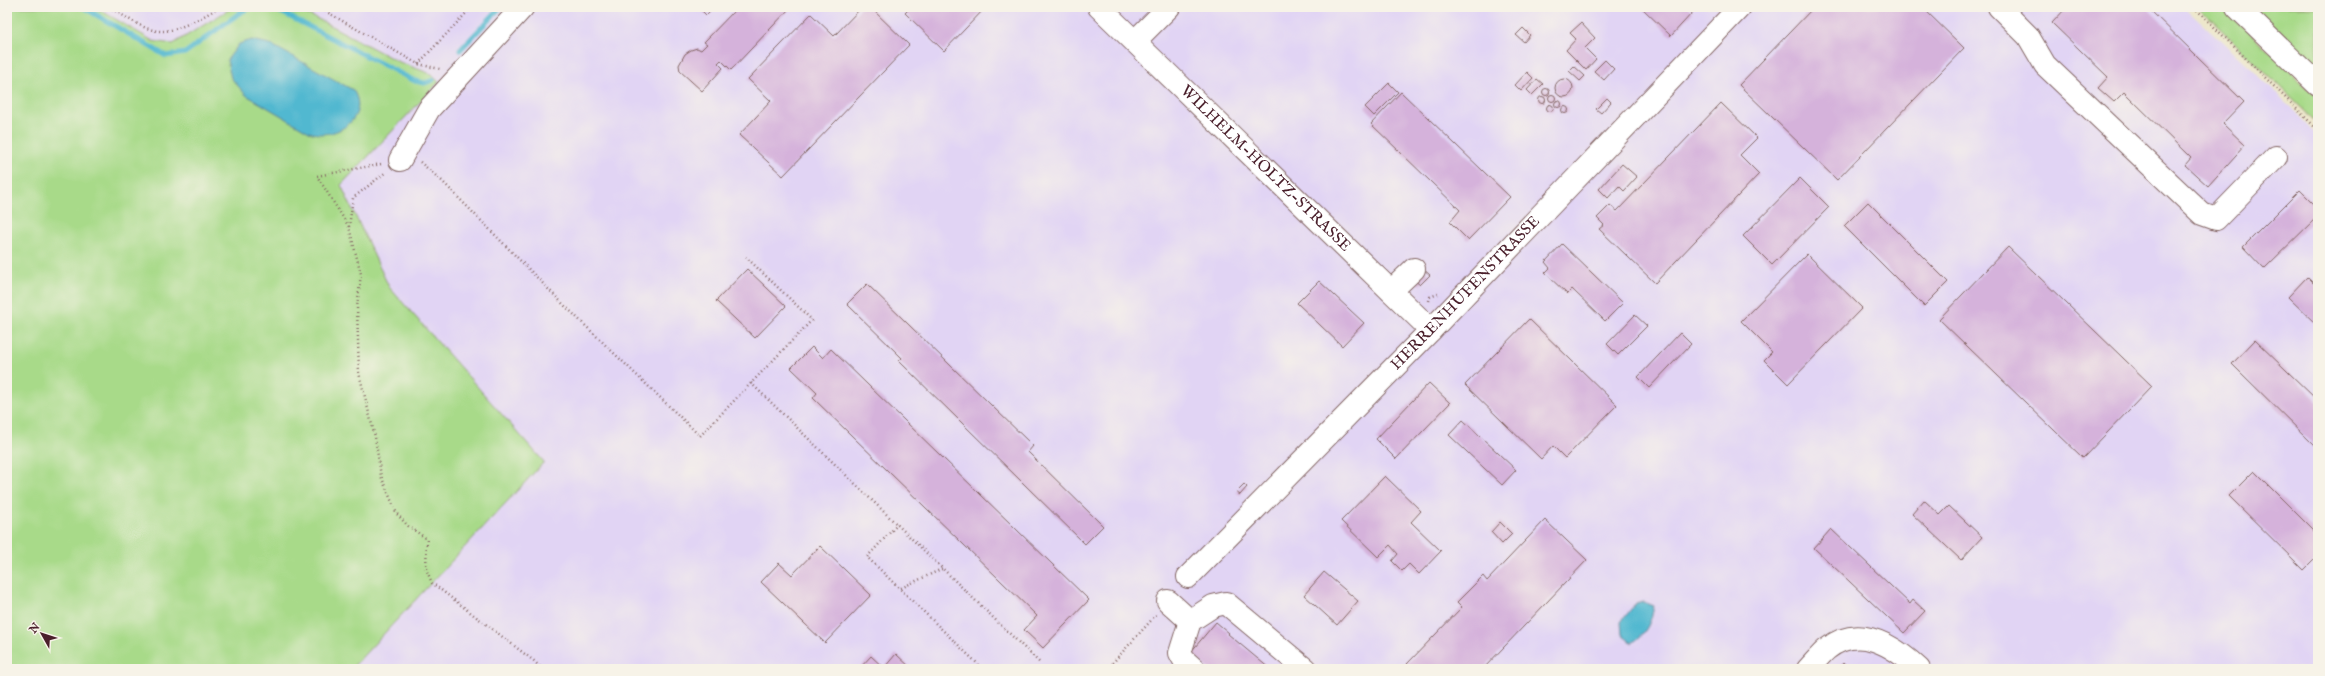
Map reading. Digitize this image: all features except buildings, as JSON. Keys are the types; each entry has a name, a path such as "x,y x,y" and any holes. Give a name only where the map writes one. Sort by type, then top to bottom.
{"street":[{"path":"400,160 429,109 523,7"},
{"name":"WILHELM-HOLTZ-STRASSE","path":"1099,7 1431,330"},
{"path":"1135,41 1168,7"},
{"name":"HERRENHUFENSTRASSE","path":"1188,577 1431,330 1740,7"},
{"path":"1999,7 2028,36 2045,66 2202,214 2216,219 2276,157"},
{"path":"2238,7 2318,85"},
{"path":"1391,291 1414,269"},
{"path":"1168,601 1190,621"},
{"path":"1194,669 1184,660 1180,652 1190,621 1213,606 1226,603 1305,669"},
{"path":"1808,669 1828,648 1847,639 1865,637 1884,642 1905,656 1919,669"}],"path":[{"path":"109,7 144,26 162,31 182,25 220,7"},
{"path":"318,7 418,64 460,75"},
{"path":"418,64 472,7"},
{"path":"2194,7 2318,130"},
{"path":"349,227 353,198 400,160"},
{"path":"542,669 534,661 432,583 426,569 426,539 408,526 397,514 381,476 375,437 359,373 357,307 361,274 349,227 317,176 400,160 420,161 442,181 565,306 700,436 812,320 746,257"},
{"path":"751,383 944,568 1040,663"},
{"path":"898,524 867,557 901,588 983,669"},
{"path":"901,588 944,568"},
{"path":"1108,669 1130,646 1168,601"}],"shaded area":[{"path":"95,7 233,7 173,44 153,41"},
{"path":"291,7 2185,7 2276,92 2318,136 2318,669 351,669 544,462 389,287 341,185 438,83 431,74 397,61 320,20"}],"green space":[{"path":"7,7 95,7 153,41 173,44 233,7 291,7 320,20 397,61 431,74 439,82 341,185 389,287 544,462 351,669 7,669"},
{"path":"2198,7 2223,7 2318,98 2318,124"},
{"path":"2251,7 2318,7 2318,71"}],"water":[{"path":"252,40 270,44 353,90 357,100 357,110 354,118 348,125 339,130 319,134 309,132 246,95 231,78 227,60 239,44"},
{"path":"1644,602 1654,606 1651,617 1648,627 1632,643 1622,635 1621,622 1635,604"}],"waterway":[{"path":"83,7 166,56 185,53 241,12 252,7"},
{"path":"271,7 415,81 425,83 433,80"},
{"path":"460,50 501,7"}]}
